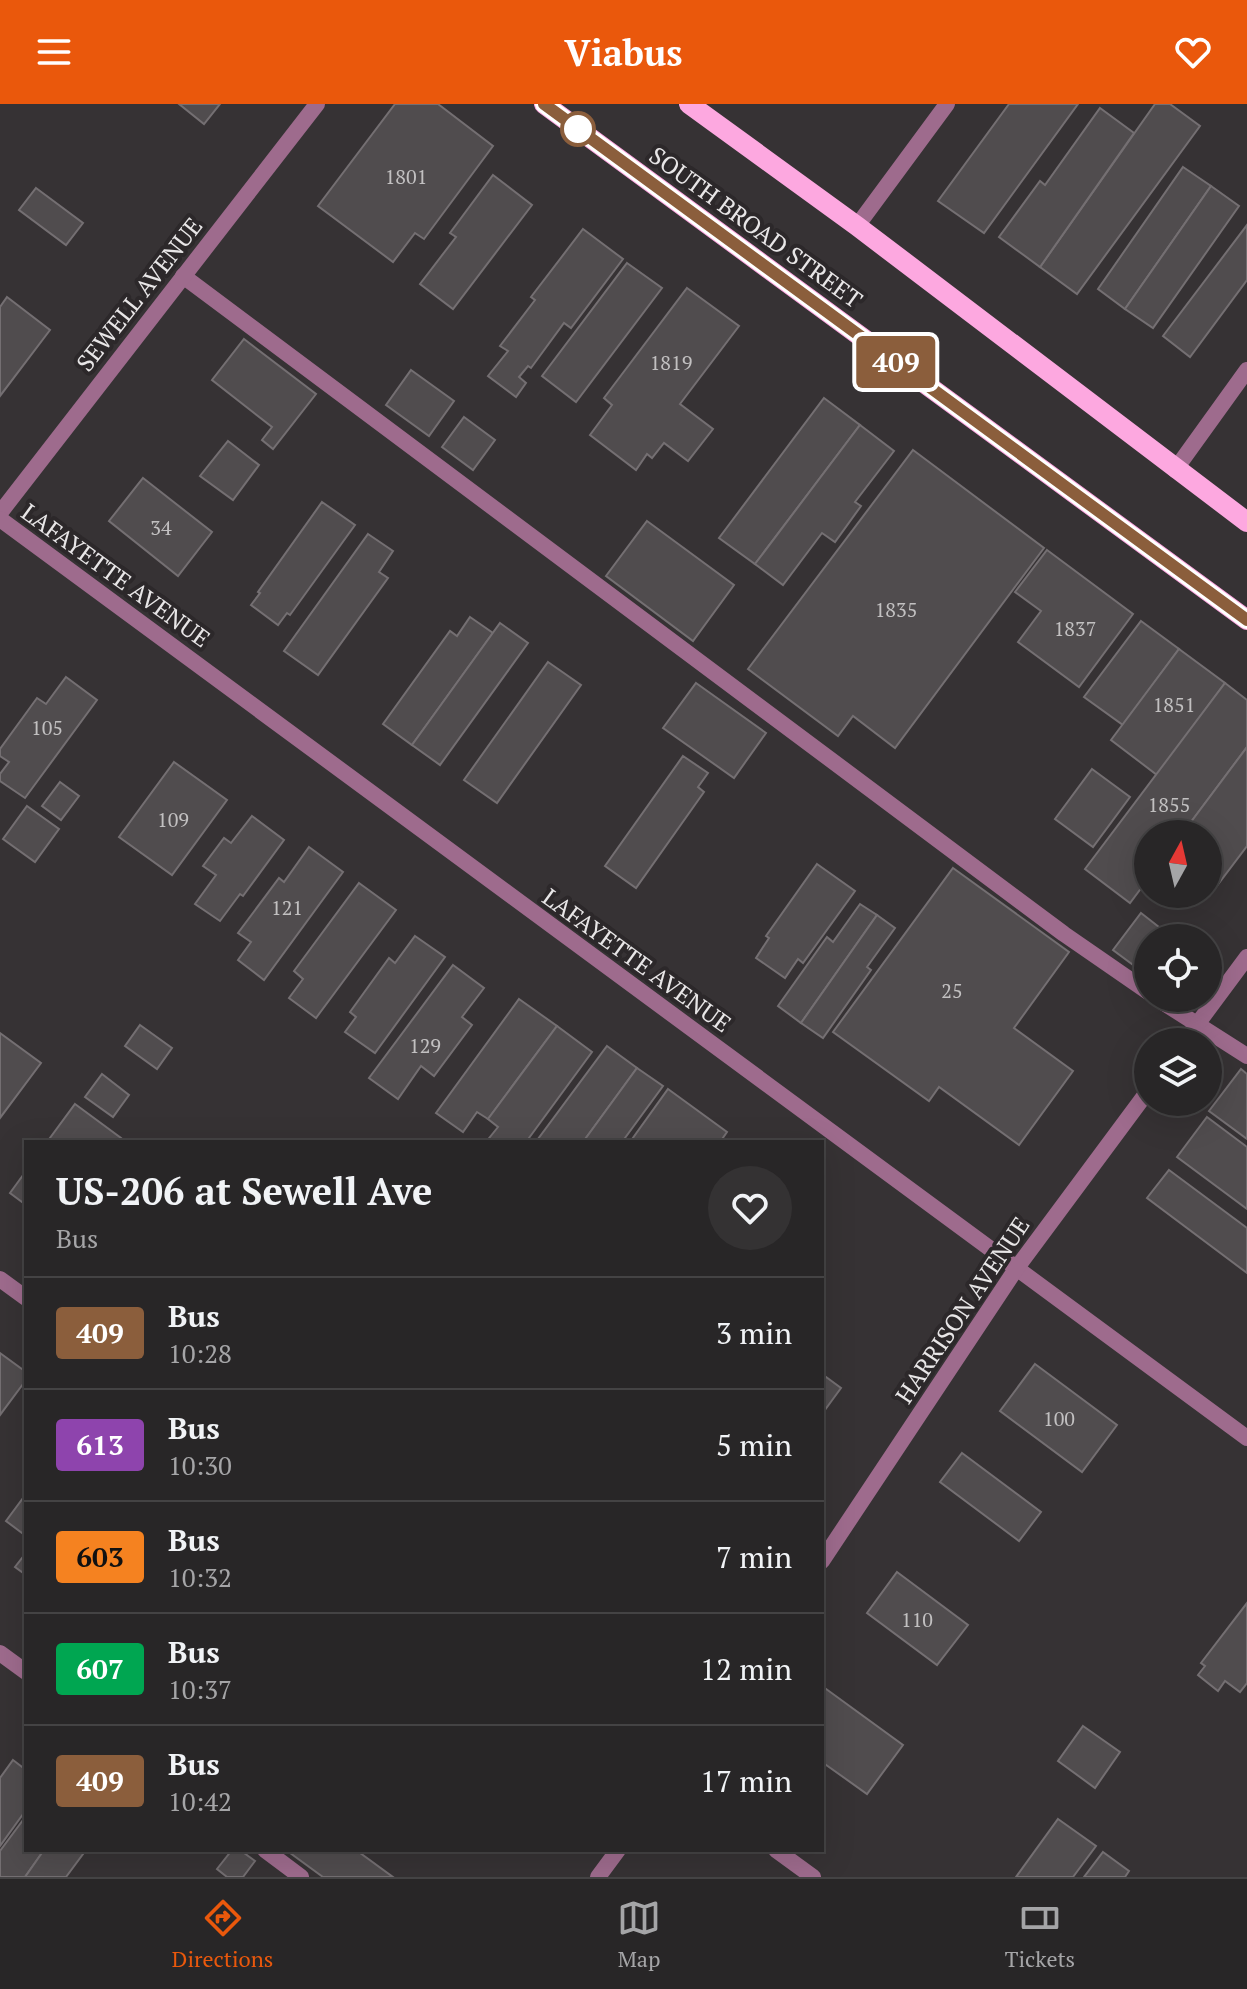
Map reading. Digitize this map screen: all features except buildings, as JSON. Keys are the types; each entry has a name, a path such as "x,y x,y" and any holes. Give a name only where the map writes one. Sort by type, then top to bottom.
{"main road":[{"name":"SOUTH BROAD STREET","path":"544,104 1247,620"},
{"path":"689,104 857,226 1247,522"}],"street":[{"name":"SEWELL AVENUE","path":"0,516 317,104"},
{"path":"857,226 947,104"},
{"path":"183,276 1051,925 1134,982"},
{"path":"1175,470 1247,370"},
{"name":"LAFAYETTE AVENUE","path":"0,516 1247,1438"},
{"path":"1196,1026 1247,957"},
{"path":"1176,1012 1247,1056"},
{"name":"HARRISON AVENUE","path":"824,1558 1016,1269 1134,1110"},
{"path":"0,1279 24,1297"},
{"path":"0,1653 24,1671"},
{"path":"268,1852 301,1877"},
{"path":"598,1877 617,1852"},
{"path":"779,1852 813,1877"}],"bus line":[{"name":"409","path":"544,104 1247,620"}]}
